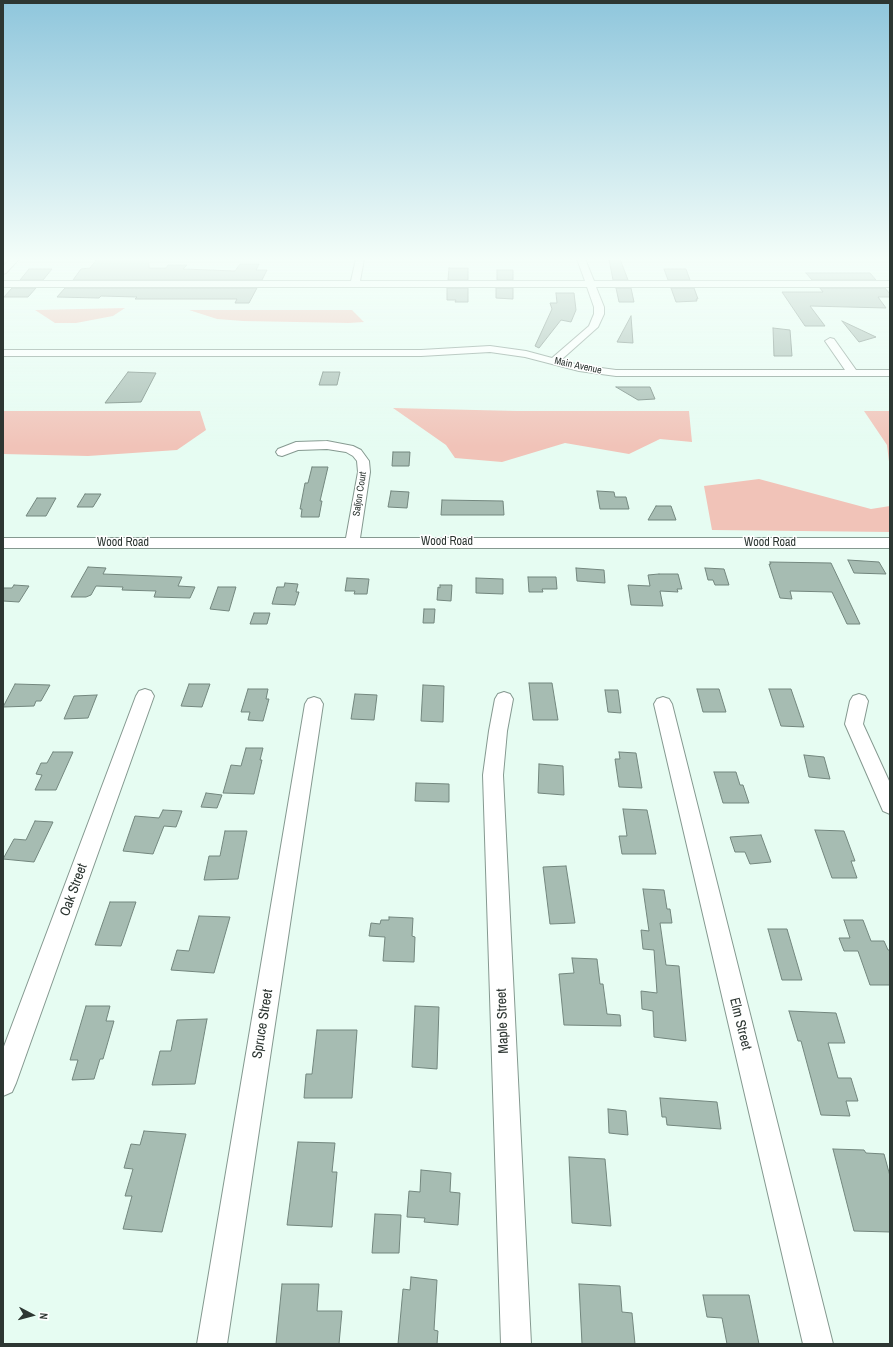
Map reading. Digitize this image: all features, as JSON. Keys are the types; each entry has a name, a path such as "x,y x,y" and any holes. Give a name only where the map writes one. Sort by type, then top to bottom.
{"street":[{"path":"554,361 593,327 596,322"},
{"path":"830,341 854,374"},
{"name":"Main Avenue","path":"3,353 421,353 490,349 526,354 578,368 616,373 890,374"},
{"name":"Saljon Court","path":"282,452 296,446 327,445 349,449 356,453 363,461 364,472 352,542"},
{"name":"Wood Road","path":"3,543 352,542 890,544"},
{"name":"Oak Street","path":"3,1083 145,696"},
{"name":"Maple Street","path":"504,699 498,731 493,775 516,1344"},
{"path":"859,701 854,724 890,805"},
{"name":"Spruce Street","path":"212,1344 314,704"},
{"name":"Elm Street","path":"662,704 818,1344"}],"shaded area":[{"path":"53,322 82,322 76,323"},
{"path":"289,322 364,322 349,323"},
{"path":"393,408 517,411 689,411 692,442 660,439 629,454 565,443 502,462 455,458 446,445"},
{"path":"3,411 200,411 206,430 177,450 88,456 3,454"},
{"path":"864,411 890,411 890,470 887,445"},
{"path":"759,479 871,509 890,506 890,532 712,530 704,486"}],"building":[{"path":"546,322 560,322 539,348 535,346"},
{"path":"628,322 631,322 633,343 617,342"},
{"path":"802,322 822,322 825,326 805,326"},
{"path":"843,322 876,337 859,342"},
{"path":"773,328 790,330 792,356 774,356"},
{"path":"128,372 156,373 141,402 105,403"},
{"path":"323,372 340,372 337,385 319,385"},
{"path":"616,387 650,387 655,399 638,400"},
{"path":"393,452 410,452 409,466 392,466"},
{"path":"312,467 328,467 320,501 322,501 319,517 301,517 302,509 300,509 305,483 308,483"},
{"path":"391,491 409,492 407,508 388,507"},
{"path":"597,491 614,492 615,497 626,497 629,509 600,509"},
{"path":"85,494 101,494 93,507 77,507"},
{"path":"37,498 56,498 46,516 26,516"},
{"path":"442,500 503,501 504,515 441,515"},
{"path":"656,506 671,506 676,520 648,520"},
{"path":"848,560 879,562 886,574 854,573"},
{"path":"770,562 831,563 860,624 847,624 832,592 790,591 792,599 780,598 769,564 771,564"},
{"path":"88,567 106,568 103,574 182,577 178,586 195,587 190,598 154,597 156,591 122,590 123,587 96,586 91,595 86,597 71,597"},
{"path":"576,568 604,570 605,583 577,581"},
{"path":"705,568 724,569 729,585 715,585 713,580 708,580"},
{"path":"678,574 682,589 677,589 678,592 660,591 663,606 631,605 628,585 650,586 648,575"},
{"path":"528,577 556,577 557,589 542,589 543,592 529,592"},
{"path":"347,578 369,579 367,594 354,594 355,591 345,591"},
{"path":"476,578 503,579 503,594 476,593"},
{"path":"285,583 298,584 296,592 299,592 295,605 272,604 277,587 284,587"},
{"path":"14,585 29,586 19,602 3,601 3,588 12,588"},
{"path":"440,585 452,585 451,601 437,600 438,587 440,588"},
{"path":"218,587 236,587 229,611 210,609"},
{"path":"424,609 435,609 434,623 423,623"},
{"path":"254,613 270,613 267,624 250,624"},
{"path":"529,683 552,683 558,720 533,720"},
{"path":"15,684 50,685 41,701 36,701 34,706 3,707"},
{"path":"189,684 210,684 202,707 181,706"},
{"path":"423,685 444,686 443,722 421,721"},
{"path":"248,689 268,689 266,699 269,699 263,721 248,720 250,712 241,712"},
{"path":"697,689 719,689 726,712 703,712"},
{"path":"769,689 791,689 804,727 781,726"},
{"path":"605,690 618,690 621,713 608,712"},
{"path":"355,694 377,695 374,720 351,719"},
{"path":"97,695 88,718 64,719 74,696"},
{"path":"246,748 263,748 260,760 262,760 254,794 223,793 231,765 241,766"},
{"path":"53,752 73,752 56,790 35,790 42,775 36,774 41,763 47,763"},
{"path":"619,752 636,753 642,788 619,787 615,759 620,759"},
{"path":"804,755 824,757 830,779 809,777"},
{"path":"539,764 563,766 564,795 538,793"},
{"path":"714,772 736,772 740,785 743,785 749,803 723,803"},
{"path":"416,783 449,784 449,802 415,801"},
{"path":"206,793 222,795 217,808 201,807"},
{"path":"623,809 647,810 656,854 622,854 619,836 627,836"},
{"path":"163,810 182,811 176,827 164,826 153,854 123,851 135,816 159,818"},
{"path":"35,821 53,822 34,862 3,859 14,839 26,840"},
{"path":"815,830 844,831 855,861 851,861 857,878 832,878"},
{"path":"225,831 247,831 238,879 204,880 209,856 220,856"},
{"path":"761,835 771,862 750,864 745,852 735,852 730,837"},
{"path":"566,866 575,923 550,924 543,867"},
{"path":"643,889 664,890 667,909 670,909 672,923 660,923 666,965 679,966 686,1041 654,1037 653,1011 642,1009 641,991 657,993 654,950 643,949 641,930 649,931"},
{"path":"110,902 136,902 121,946 95,945"},
{"path":"199,916 230,917 214,973 171,970 177,950 189,951"},
{"path":"389,917 413,918 412,936 415,937 414,962 383,961 385,937 369,936 371,923 380,924 381,920 389,920"},
{"path":"844,920 863,920 871,941 884,941 888,950 890,950 890,985 870,985 858,951 844,951 839,938 850,938"},
{"path":"768,929 787,929 802,980 782,980"},
{"path":"572,958 597,959 600,984 603,984 607,1014 620,1015 621,1026 564,1025 559,974 574,973"},
{"path":"86,1006 110,1006 106,1021 114,1021 103,1059 100,1059 94,1079 72,1080 78,1060 70,1060"},
{"path":"415,1006 439,1007 437,1069 412,1067"},
{"path":"789,1011 836,1013 845,1043 828,1043 838,1078 851,1078 858,1101 846,1101 850,1116 821,1115 801,1041 798,1041"},
{"path":"207,1019 195,1084 152,1085 160,1051 171,1051 177,1020"},
{"path":"317,1030 357,1030 352,1098 304,1098 306,1074 312,1074"},
{"path":"660,1098 717,1102 721,1129 667,1125 666,1117 662,1117"},
{"path":"608,1109 626,1111 628,1135 609,1133"},
{"path":"144,1131 186,1134 162,1232 123,1229 132,1196 125,1196 133,1169 124,1168 131,1144 140,1145"},
{"path":"298,1142 335,1143 332,1172 337,1172 332,1227 287,1225"},
{"path":"833,1149 864,1150 866,1153 884,1154 890,1176 890,1232 854,1231"},
{"path":"569,1157 605,1159 611,1226 572,1223"},
{"path":"421,1170 451,1173 450,1192 460,1193 458,1225 424,1222 425,1218 407,1217 409,1191 420,1192"},
{"path":"375,1214 401,1215 399,1253 372,1253"},
{"path":"411,1277 437,1280 434,1330 438,1331 437,1344 398,1344 403,1289 410,1290"},
{"path":"282,1284 319,1284 317,1311 342,1311 339,1344 276,1344"},
{"path":"579,1284 620,1286 622,1312 632,1313 635,1344 582,1344"},
{"path":"703,1295 749,1295 759,1344 727,1344 722,1318 707,1317"}]}
